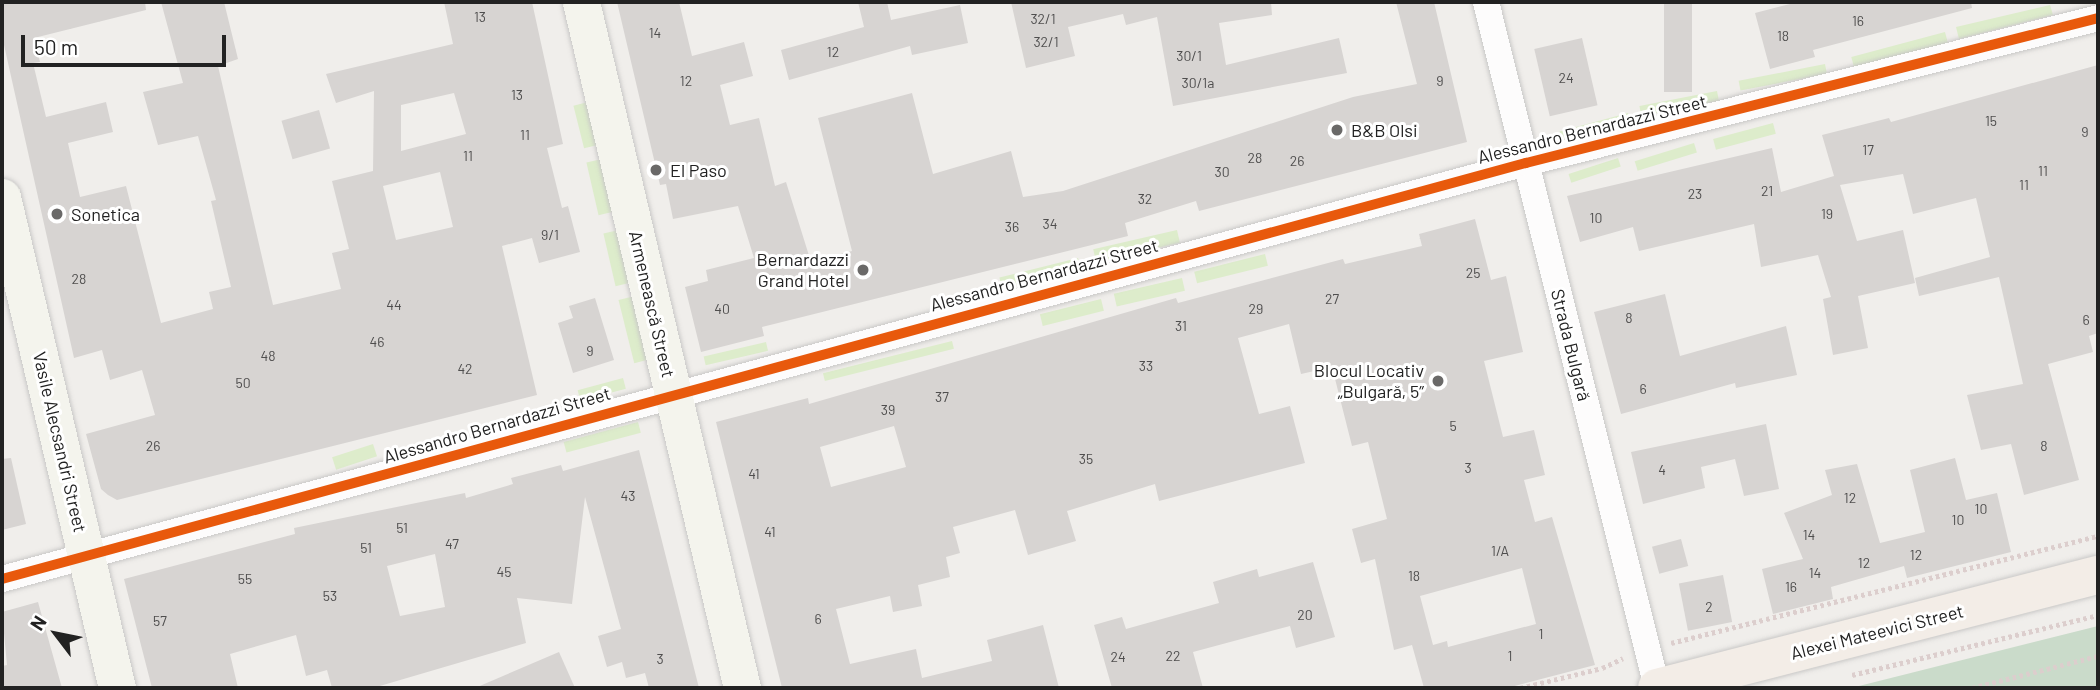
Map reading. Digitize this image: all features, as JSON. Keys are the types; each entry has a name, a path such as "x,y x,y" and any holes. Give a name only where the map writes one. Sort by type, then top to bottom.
{"main road":[{"name":"Armenească Street","path":"580,2 742,688"},
{"name":"Vasile Alecsandri Street","path":"2,197 117,688"},
{"name":"Alexei Mateevici Street","path":"1657,688 2098,575"}],"street":[{"name":"Strada Bulgară","path":"1486,2 1645,650 1657,688"},
{"name":"Alessandro Bernardazzi Street","path":"2,579 1526,163 2098,18"}],"path":[{"path":"1520,688 1602,668 1645,650 2098,536"},
{"path":"1849,676 2098,615"},
{"path":"1972,688 2098,656"}],"green space":[{"path":"2050,5 2053,15 1959,39 1956,27"},
{"path":"1945,32 1948,43 1854,68 1851,57"},
{"path":"1825,64 1827,74 1741,91 1739,81"},
{"path":"1717,91 1719,101 1641,116 1639,106"},
{"path":"588,102 599,145 584,148 573,106"},
{"path":"1628,113 1631,124 1562,142 1559,131"},
{"path":"1773,123 1776,134 1716,150 1713,139"},
{"path":"1694,143 1697,153 1638,171 1635,161"},
{"path":"1618,158 1621,167 1571,183 1569,174"},
{"path":"602,159 614,212 599,215 586,163"},
{"path":"619,230 631,283 616,286 603,234"},
{"path":"1177,230 1180,243 1096,262 1093,249"},
{"path":"1265,254 1268,266 1197,283 1194,272"},
{"path":"1078,258 1081,270 1002,289 999,278"},
{"path":"1182,278 1185,291 1117,306 1114,294"},
{"path":"635,296 651,359 634,363 619,300"},
{"path":"1101,299 1104,311 1043,326 1040,314"},
{"path":"952,341 954,349 825,381 823,373"},
{"path":"766,342 768,351 706,365 704,356"},
{"path":"623,378 626,389 580,401 578,390"},
{"path":"638,422 641,433 566,453 564,442"},
{"path":"373,444 377,456 336,470 332,457"},
{"path":"2098,626 2098,688 1851,688"}],"building":[{"path":"2,2 145,2 146,10 34,38 40,62 33,63 46,117 106,102 113,132 68,143 80,197 126,186 161,323 213,309 209,292 231,287 211,201 216,200 198,136 158,145 143,92 183,83 161,2 224,2 238,59 218,66 273,305 341,289 332,253 349,249 332,181 373,171 374,91 336,103 326,74 453,44 444,2 532,2 563,144 547,148 562,208 568,206 580,252 539,263 532,238 502,246 537,395 117,500 108,495 101,489 86,434 155,415 142,370 110,380 102,350 74,358 2,36","holes":["454,93 466,134 401,151 401,105","440,172 453,227 396,240 383,186"]},
{"path":"617,2 679,2 692,56 744,42 753,76 720,85 730,125 759,118 775,186 786,182 811,262 852,251 818,118 912,93 933,174 1011,151 1023,197 1063,191 1353,97 1417,84 1396,2 1434,2 1467,142 1199,211 1196,201 1125,223 1128,236 762,327 764,336 701,352 685,287 708,281 706,270 754,258 738,206 673,219 666,184 660,185"},
{"path":"858,2 887,2 891,20 960,5 968,43 912,55 910,46 789,80 781,50 864,27"},
{"path":"1011,2 1271,2 1272,15 1219,23 1226,65 1339,38 1347,73 1173,106 1157,17 1126,25 1123,14 1068,27 1075,56 1026,68"},
{"path":"1664,2 1692,2 1692,92 1664,92"},
{"path":"1798,2 1971,2 1972,8 1813,50 1815,57 1770,69 1755,13"},
{"path":"1582,38 1598,105 1550,116 1534,49"},
{"path":"2098,65 2098,333 2089,336 2093,352 2048,364 2079,480 2024,495 2011,444 1981,450 1967,395 2023,384 1999,277 1919,296 1915,278 1990,257 1976,198 1913,214 1903,174 1840,185 1857,241 1903,230 1915,283 1858,296 1868,348 1833,355 1823,299 1831,297 1818,255 1761,267 1754,224 1639,251 1633,227 1580,242 1567,196 1772,148 1781,192 1834,176 1822,135 1889,118 1891,122"},
{"path":"319,110 330,148 293,159 282,121"},
{"path":"1475,219 1491,280 1506,276 1523,352 1484,361 1503,437 1534,430 1545,475 1524,480 1535,522 1552,517 1595,665 1507,688 1424,688 1412,645 1394,650 1375,559 1361,563 1352,529 1387,519 1368,442 1352,446 1332,367 1301,374 1289,324 1238,338 1259,414 1290,406 1305,463 1159,501 1155,484 1067,511 1076,541 1028,555 1015,510 953,527 960,553 946,557 950,577 918,585 922,606 893,612 890,596 836,609 850,664 916,649 922,678 992,661 987,640 1043,625 1059,688 782,688 716,422 808,398 809,404 1176,298 1178,303 1343,259 1345,264 1422,246 1419,234","holes":["894,426 906,467 831,487 820,447","1522,568 1536,624 1448,647 1447,641 1433,645 1420,596"]},
{"path":"1665,294 1680,356 1786,326 1797,375 1736,388 1735,383 1621,414 1594,312"},
{"path":"595,298 614,360 573,373 558,323 573,318 569,306"},
{"path":"1766,424 1779,489 1744,496 1735,459 1701,467 1705,488 1643,504 1631,452"},
{"path":"639,450 699,688 649,688 645,673 626,678 622,662 607,667 598,636 621,629 585,497 572,604 517,598 526,643 373,688 332,688 327,670 306,676 296,635 230,654 238,688 152,688 124,579 295,534 294,528 465,493 466,498 513,484 511,478 561,465 563,471","holes":["435,554 445,607 400,616 387,566"]},
{"path":"11,458 26,524 2,530 2,459"},
{"path":"1955,458 1966,500 1997,493 2011,552 1907,578 1904,566 1831,587 1833,599 1773,614 1762,569 1803,559 1784,513 1832,495 1825,470 1857,464 1880,543 1925,532 1910,470"},
{"path":"1681,539 1688,566 1659,574 1652,547"},
{"path":"1313,562 1335,637 1296,648 1290,626 1193,652 1203,688 1112,688 1094,625 1122,617 1126,629 1219,603 1213,582 1257,569 1259,577"},
{"path":"1723,575 1732,622 1688,631 1679,584"},
{"path":"38,602 62,688 2,688 2,666 7,665 2,612"},
{"path":"559,652 575,688 475,688"}],"cycle path":[{"path":"2,579 1526,163 2098,18"}],"place":[{"name":"B&B Olsi","path":"1337,130"},
{"name":"El Paso","path":"656,170"},
{"name":"Sonetica","path":"57,214"},
{"name":"Bernardazzi Grand Hotel","path":"863,270"},
{"name":"Blocul Locativ „Bulgară, 5”","path":"1438,381"}]}
